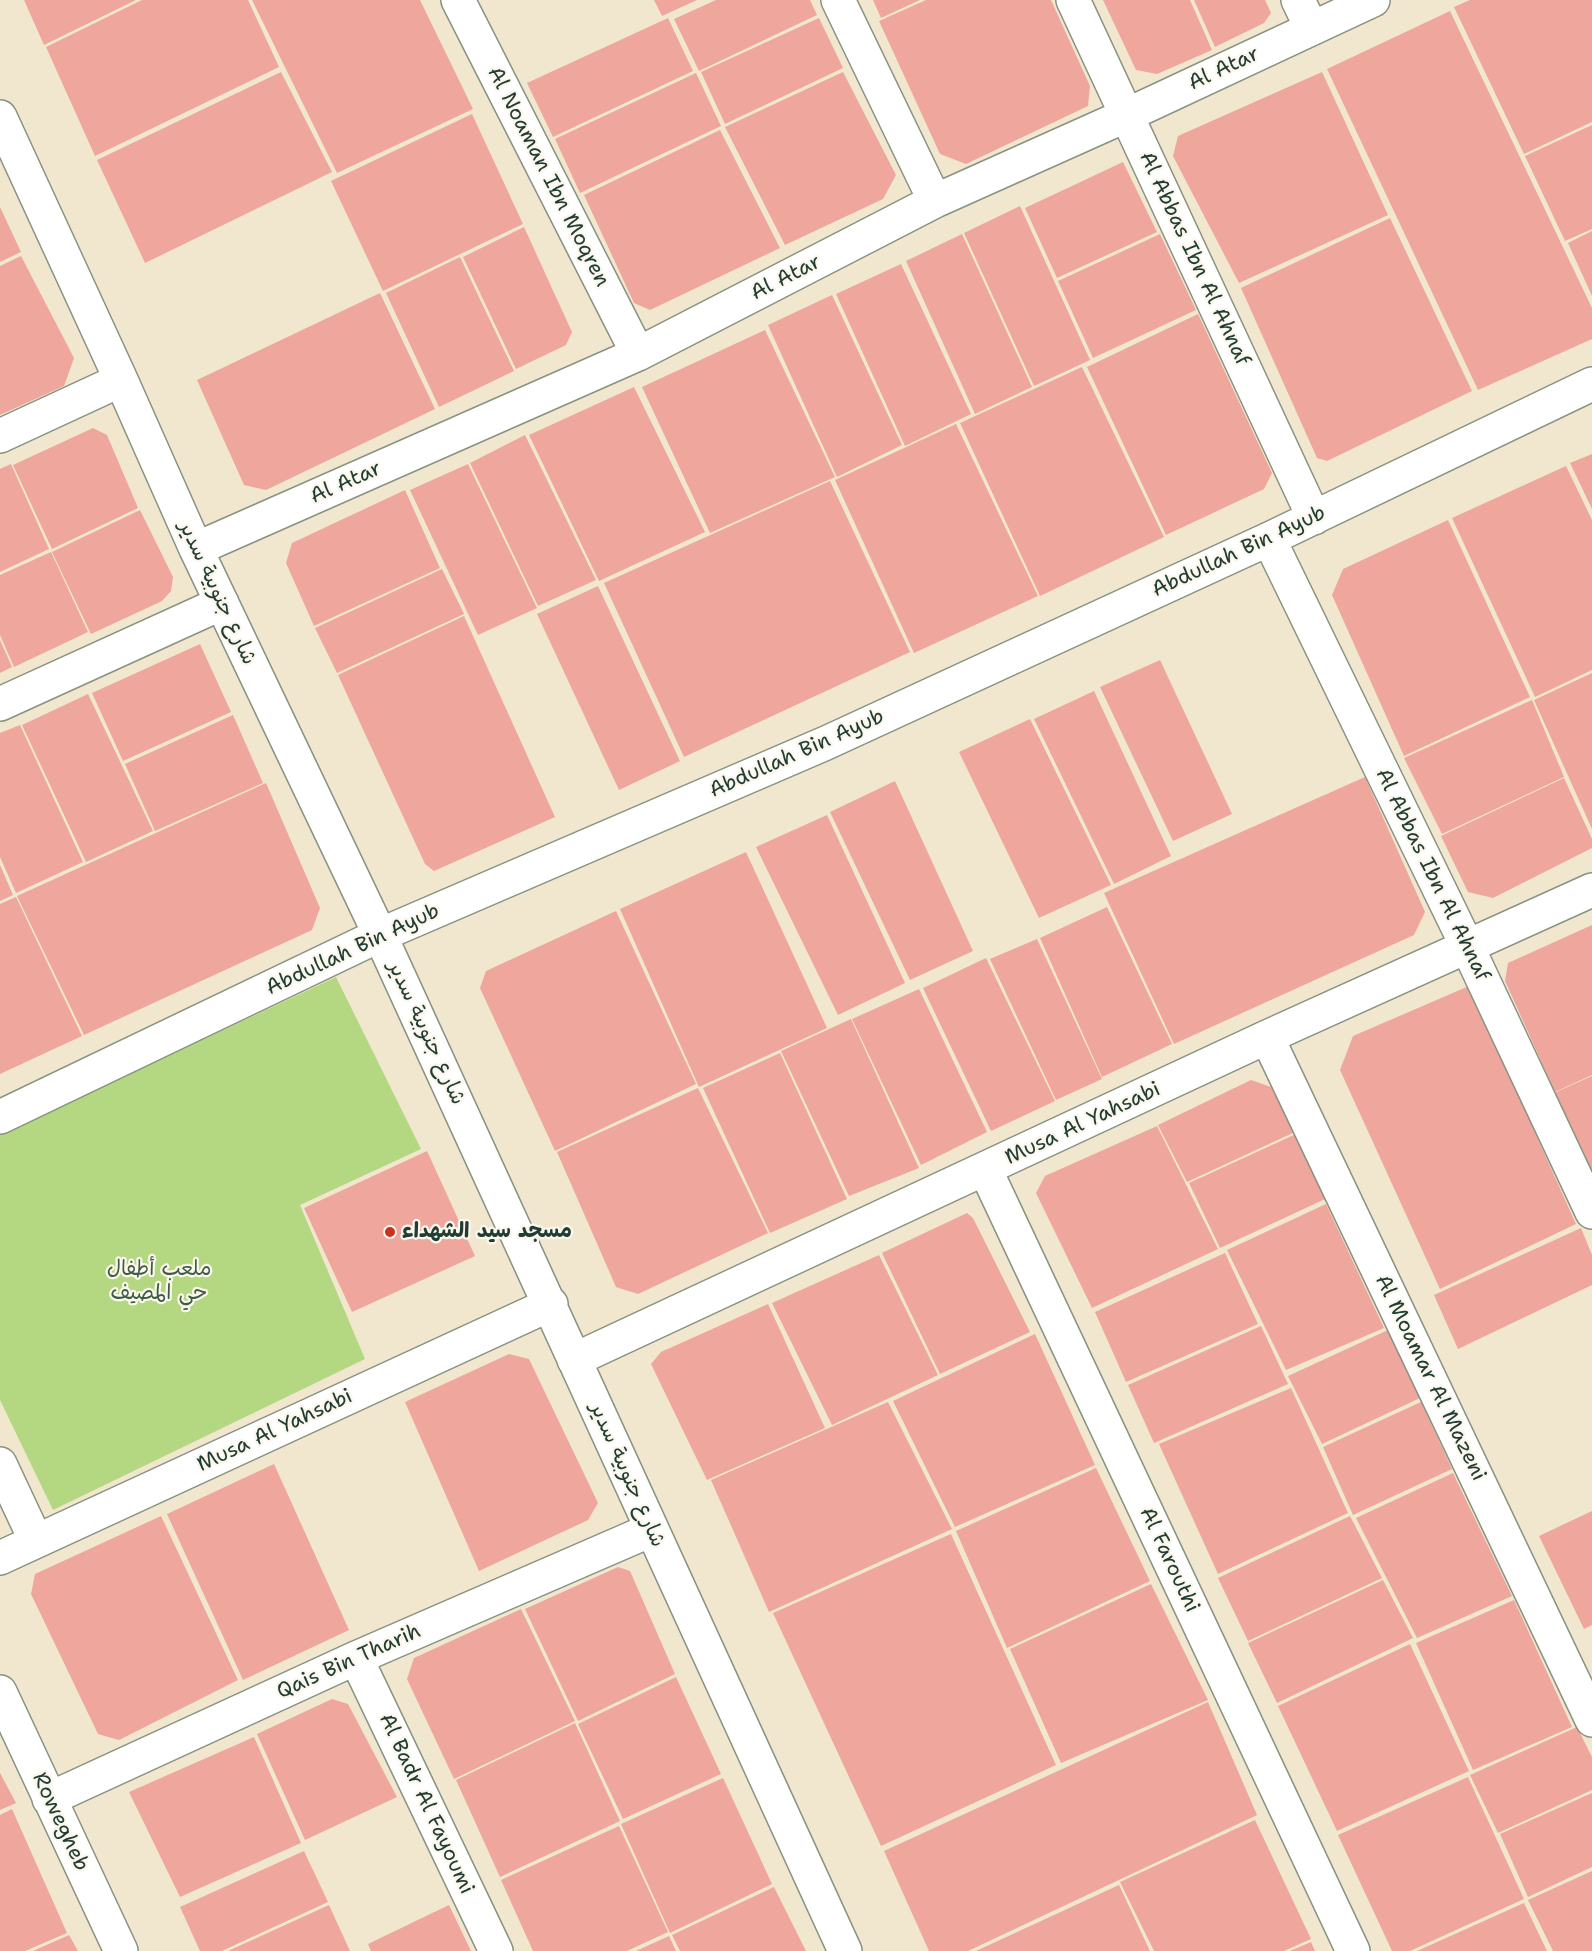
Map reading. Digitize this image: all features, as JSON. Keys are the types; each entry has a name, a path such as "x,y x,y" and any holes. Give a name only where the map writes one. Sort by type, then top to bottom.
{"street":[{"name":"Al Noaman Ibn Moqren","path":"458,0 638,354"},
{"path":"838,0 935,201"},
{"name":"Al Abbas Ibn Al Ahnaf","path":"1073,0 1314,518"},
{"name":"Al Atar","path":"196,549 638,354 935,201 1127,115 1305,14 1373,0"},
{"name":"شارع جنوبية سدير","path":"0,117 196,549 380,935 846,1951"},
{"path":"0,436 121,380"},
{"name":"Abdullah Bin Ayub","path":"0,1117 380,935 826,742 1314,518 1592,384"},
{"name":"Al Abbas Ibn Al Ahnaf","path":"1269,539 1467,946 1592,1212"},
{"path":"0,704 222,603"},
{"name":"Musa Al Yahsabi","path":"574,1360 1267,1037 1592,890"},
{"name":"Al Moamar Al Mazeni","path":"1267,1037 1592,1720"},
{"name":"Al Farouthi","path":"985,1169 1353,1951"},
{"name":"Musa Al Yahsabi","path":"0,1558 551,1305"},
{"path":"0,1464 36,1541"},
{"name":"Qais Bin Tharih","path":"49,1799 356,1658 651,1530"},
{"name":"Al Badr Al Fayoumi","path":"356,1658 496,1951"},
{"name":"Rowegheb","path":"0,1692 121,1951"}],"green space":[{"name":"ملعب أطفال حي المصيف","path":"336,977 421,1149 300,1205 365,1359 53,1510 0,1400 0,1135"}],"building":[{"path":"24,0 136,0 44,45"},
{"path":"142,0 248,0 279,67 95,156 46,47"},
{"path":"252,0 420,0 473,109 337,173"},
{"path":"654,0 697,0 662,16"},
{"path":"716,0 810,0 817,15 699,71 674,19"},
{"path":"873,0 920,0 881,18"},
{"path":"926,0 1051,0 1090,86 1088,106 966,164 940,154 879,21"},
{"path":"1103,0 1190,0 1212,50 1157,74 1136,70"},
{"path":"1194,0 1265,0 1271,13 1264,23 1215,47"},
{"path":"1470,0 1592,0 1592,122 1524,154 1454,7"},
{"path":"1450,11 1592,308 1592,339 1478,390 1327,69"},
{"path":"668,18 693,71 553,137 527,83"},
{"path":"819,18 843,68 725,124 701,72"},
{"path":"281,72 332,172 145,263 97,160"},
{"path":"843,72 896,175 883,199 785,245 725,127"},
{"path":"1322,72 1388,215 1239,283 1173,156 1178,136"},
{"path":"696,73 721,126 580,193 555,139"},
{"path":"472,114 523,224 383,291 331,181"},
{"path":"1592,125 1592,229 1565,241 1525,156"},
{"path":"720,130 780,248 650,310 634,303 584,195"},
{"path":"1123,162 1157,232 1057,278 1025,208"},
{"path":"1020,206 1090,360 1034,386 964,233"},
{"path":"0,207 21,252 0,262"},
{"path":"1390,218 1472,391 1327,461 1317,458 1241,288"},
{"path":"524,227 572,332 566,345 516,369 463,257"},
{"path":"1592,231 1592,296 1568,243"},
{"path":"962,234 1032,387 975,414 906,261"},
{"path":"1160,234 1196,310 1093,358 1058,281"},
{"path":"21,256 74,358 64,386 0,415 0,266"},
{"path":"460,257 514,371 439,407 386,293"},
{"path":"901,264 971,414 905,446 836,294"},
{"path":"380,293 435,409 266,490 244,485 197,380"},
{"path":"832,295 902,445 837,477 768,325"},
{"path":"1198,314 1272,473 1264,489 1166,535 1087,367"},
{"path":"765,330 835,477 710,533 642,387"},
{"path":"1082,367 1164,537 1040,596 960,423"},
{"path":"634,387 705,532 599,581 529,435"},
{"path":"956,424 1038,596 914,653 835,480"},
{"path":"93,428 107,435 138,508 52,549 13,465"},
{"path":"525,435 596,580 538,606 470,463"},
{"path":"1592,454 1592,509 1570,463"},
{"path":"11,464 49,549 0,572 0,469"},
{"path":"468,464 537,608 478,635 410,490"},
{"path":"1566,466 1592,520 1592,670 1535,697 1452,518"},
{"path":"830,481 910,652 684,757 604,583"},
{"path":"405,490 440,568 314,626 286,563 292,543"},
{"path":"140,510 173,577 171,591 162,601 91,634 52,552"},
{"path":"1448,520 1530,697 1404,756 1332,595 1343,569"},
{"path":"51,552 88,632 14,667 0,635 0,575"},
{"path":"442,569 464,614 337,673 315,628"},
{"path":"598,586 680,761 619,790 537,614"},
{"path":"464,616 555,817 434,871 425,864 338,675"},
{"path":"0,640 12,667 0,673"},
{"path":"200,644 231,712 123,761 92,693"},
{"path":"1160,660 1232,814 1173,841 1100,687"},
{"path":"1592,673 1592,829 1534,700"},
{"path":"1094,691 1171,856 1114,884 1034,719"},
{"path":"88,694 153,831 86,862 22,725"},
{"path":"1532,700 1564,777 1442,834 1404,758"},
{"path":"233,715 263,783 155,831 125,764"},
{"path":"1030,719 1111,885 1039,918 959,752"},
{"path":"20,725 83,862 16,893 0,857 0,733"},
{"path":"1365,777 1425,912 1414,935 1174,1044 1104,893"},
{"path":"1564,778 1592,839 1592,848 1493,898 1468,892 1441,836"},
{"path":"895,781 973,951 910,980 830,812"},
{"path":"266,783 320,908 312,930 84,1035 17,896"},
{"path":"827,815 905,983 838,1015 756,847"},
{"path":"746,852 827,1028 699,1087 620,909"},
{"path":"0,865 13,895 0,901"},
{"path":"16,897 82,1036 0,1074 0,904"},
{"path":"1107,907 1172,1044 1102,1077 1040,938"},
{"path":"616,911 696,1084 555,1151 480,988 486,971"},
{"path":"1592,925 1592,1075 1555,1092 1505,981 1508,963"},
{"path":"1037,939 1102,1079 1056,1100 990,959"},
{"path":"986,958 1055,1101 991,1131 923,988"},
{"path":"1469,986 1576,1224 1440,1289 1340,1070 1353,1036"},
{"path":"919,989 987,1132 921,1165 852,1019"},
{"path":"851,1019 919,1168 849,1196 781,1051"},
{"path":"780,1053 847,1199 770,1233 703,1088"},
{"path":"1592,1076 1592,1173 1554,1093"},
{"path":"1251,1080 1274,1088 1295,1132 1187,1182 1158,1125"},
{"path":"698,1088 768,1233 638,1294 616,1287 557,1152"},
{"path":"1157,1126 1218,1249 1092,1308 1036,1193 1045,1176"},
{"path":"1296,1134 1325,1199 1220,1248 1189,1183"},
{"name":"مسجد سيد الشهداء","path":"427,1151 475,1256 352,1312 304,1208"},
{"path":"1326,1204 1384,1328 1286,1370 1227,1250"},
{"path":"967,1213 973,1218 1030,1332 940,1374 882,1253"},
{"path":"1581,1228 1592,1255 1592,1285 1458,1349 1434,1295"},
{"path":"1225,1253 1258,1324 1126,1382 1095,1312"},
{"path":"879,1255 938,1375 832,1425 772,1303"},
{"path":"768,1304 825,1428 707,1480 651,1364 661,1352"},
{"path":"1261,1326 1288,1384 1154,1443 1128,1385"},
{"path":"1388,1330 1420,1398 1322,1444 1288,1376"},
{"path":"1035,1334 1095,1465 955,1527 893,1401"},
{"path":"509,1354 529,1359 598,1503 588,1520 479,1571 405,1402"},
{"path":"1291,1388 1348,1513 1218,1574 1159,1444"},
{"path":"888,1402 952,1529 769,1612 711,1480"},
{"path":"1421,1402 1452,1469 1353,1515 1323,1447"},
{"path":"274,1464 349,1630 243,1680 167,1514"},
{"path":"1096,1468 1150,1581 1007,1648 956,1531"},
{"path":"1453,1473 1512,1596 1417,1638 1356,1518"},
{"path":"1592,1511 1592,1625 1584,1629 1539,1536"},
{"path":"161,1516 238,1680 119,1740 98,1734 31,1594 35,1574"},
{"path":"1350,1516 1382,1578 1248,1641 1218,1578"},
{"path":"951,1534 1056,1765 881,1846 773,1613"},
{"path":"618,1567 630,1571 675,1674 578,1721 525,1609"},
{"path":"1383,1580 1413,1638 1277,1703 1248,1643"},
{"path":"1151,1584 1208,1700 1061,1763 1010,1649"},
{"path":"1514,1600 1572,1727 1473,1770 1416,1643"},
{"path":"521,1609 575,1721 454,1779 407,1679 414,1658"},
{"path":"1410,1644 1469,1771 1337,1831 1278,1706"},
{"path":"676,1677 721,1774 623,1819 578,1724"},
{"path":"332,1699 348,1704 397,1797 305,1840 257,1734"},
{"path":"1208,1702 1257,1815 968,1951 929,1951 884,1851"},
{"path":"575,1723 620,1821 500,1877 456,1780"},
{"path":"1577,1727 1592,1757 1592,1790 1498,1833 1470,1775"},
{"path":"254,1737 301,1843 180,1897 129,1792"},
{"path":"0,1773 16,1803 0,1810"},
{"path":"1468,1777 1524,1899 1410,1951 1392,1951 1338,1835"},
{"path":"723,1778 772,1884 670,1933 621,1824"},
{"path":"1592,1793 1592,1867 1528,1897 1500,1834"},
{"path":"12,1809 67,1933 25,1951 0,1951 0,1815"},
{"path":"1255,1820 1311,1939 1284,1951 1154,1951 1120,1882"},
{"path":"619,1826 668,1932 627,1951 533,1951 501,1880"},
{"path":"304,1851 328,1902 222,1951 200,1951 180,1907"},
{"path":"1592,1871 1592,1951 1553,1951 1528,1900"},
{"path":"1119,1885 1150,1951 976,1951"},
{"path":"774,1887 806,1951 680,1951 672,1935"},
{"path":"1524,1903 1547,1951 1417,1951"},
{"path":"329,1905 350,1951 228,1951"},
{"path":"449,1905 471,1951 371,1951 368,1944"},
{"path":"69,1935 78,1951 33,1951"},
{"path":"669,1936 676,1951 636,1951"},
{"path":"1311,1942 1315,1951 1290,1951"}],"place":[{"name":"مسجد سيد الشهداء","path":"390,1232"}]}
